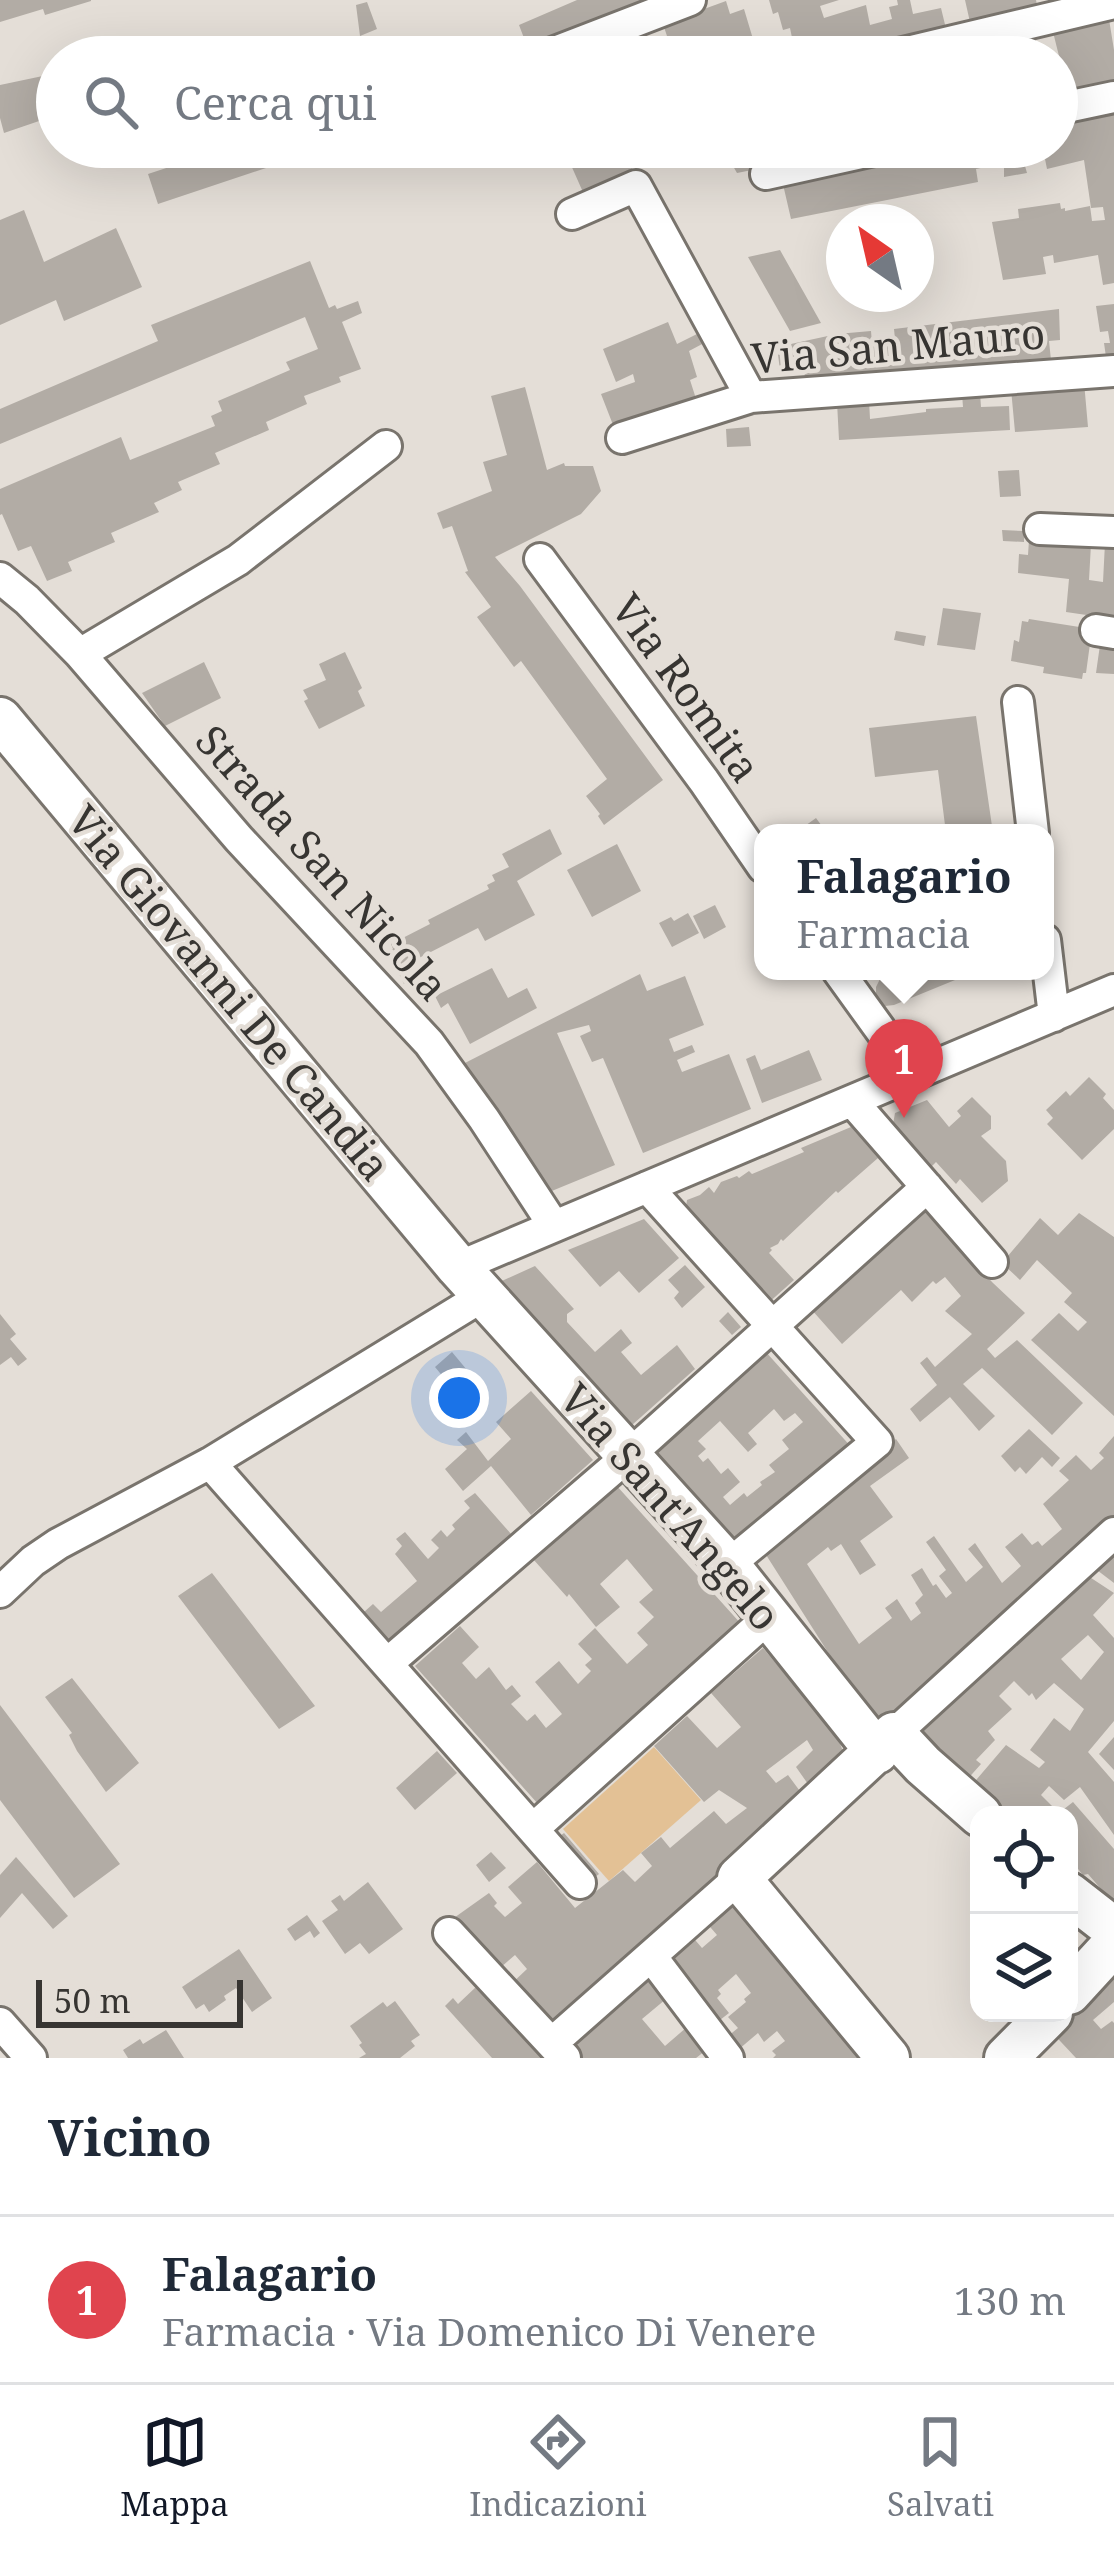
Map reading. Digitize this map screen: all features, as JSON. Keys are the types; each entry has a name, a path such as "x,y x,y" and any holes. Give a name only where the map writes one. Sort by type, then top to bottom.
{"street":[{"path":"597,36 690,0"},
{"path":"975,36 1114,3"},
{"path":"1078,105 1114,97"},
{"path":"766,174 793,168"},
{"path":"572,214 636,186 751,397"},
{"name":"Via San Mauro","path":"622,438 751,397 1114,371"},
{"path":"80,654 238,560 386,446"},
{"path":"1040,530 1114,532"},
{"name":"Via Romita","path":"539,559 754,854"},
{"name":"Strada San Nicola","path":"0,578 80,654 239,839 429,1043 554,1226"},
{"path":"1018,702 1032,824"},
{"name":"Via Giovanni De Candia","path":"0,719 470,1281"},
{"path":"845,980 914,1075"},
{"path":"1050,980 1054,1016"},
{"path":"0,1592 58,1544 210,1463 554,1226 1114,990"},
{"path":"852,1101 992,1262"},
{"path":"646,1187 877,1442 728,1565"},
{"path":"389,1662 628,1456 927,1187"},
{"name":"Via Sant'Angelo","path":"470,1281 885,1743 923,1765 970,1806"},
{"path":"210,1463 580,1883"},
{"path":"449,1933 559,2051 651,1956 1114,1533"},
{"path":"533,1828 769,1617"},
{"path":"901,2058 749,1878 888,1755 970,1824"},
{"path":"739,1878 888,2058"},
{"path":"1078,1901 1114,1930"},
{"path":"1078,1918 1102,1943 1078,1968"},
{"path":"1078,1983 1114,1944"},
{"path":"651,1956 728,2058"},
{"path":"0,2023 31,2058"},
{"path":"984,2058 1034,2036"}],"shaded area":[{"path":"654,1747 701,1800 609,1881 563,1829"}],"building":[{"path":"0,0 91,0 91,1 0,22"},
{"path":"577,0 656,0 556,36 523,36 519,25"},
{"path":"769,0 839,0 820,6 824,18 866,5 870,25 892,19 889,7 898,5 897,0 910,0 913,14 941,8 948,36 792,36 790,28 783,30 778,12 773,14"},
{"path":"965,0 1036,0 1039,16 972,31"},
{"path":"726,1 730,14 744,9 752,36 667,36 663,24"},
{"path":"367,2 377,29 360,36 356,5"},
{"path":"1108,13 1114,87 1078,95 1078,36 1054,36 1052,28"},
{"path":"36,77 36,122 4,133 0,85"},
{"path":"1114,106 1114,283 1103,285 1098,255 1054,263 1053,255 1043,257 1046,274 1003,280 992,222 1019,218 1018,209 1060,203 1065,211 1090,206 1092,221 1105,220 1103,207 1091,208 1084,160 1078,161 1078,114"},
{"path":"166,168 266,168 158,204 148,174"},
{"path":"572,168 632,168 636,176 586,199"},
{"path":"837,168 981,168 976,169 978,182 867,204 826,204 826,212 791,219 782,180"},
{"path":"1004,168 1026,168 1027,173 1004,177"},
{"path":"24,210 44,262 116,228 142,287 64,321 56,300 0,325 0,220"},
{"path":"780,250 821,323 790,331 748,257"},
{"path":"310,261 329,308 358,301 362,313 342,322 361,369 304,396 307,404 266,422 269,430 215,453 220,464 178,482 182,490 154,503 159,512 111,533 115,542 68,562 72,571 47,581 31,546 18,551 0,515 0,489 121,437 130,460 215,426 211,416 222,411 218,401 290,370 286,362 318,349 305,317 0,444 0,409 158,341 151,325"},
{"path":"1114,304 1114,363 1107,364 1104,343 1110,343 1108,331 1100,332 1096,306"},
{"path":"1059,309 1060,340 1049,341 1052,370 806,390 804,367 780,370 777,347 871,331 872,343 895,339 894,329"},
{"path":"668,322 677,344 701,332 706,342 689,351 697,377 690,380 698,405 609,439 607,433 615,430 601,394 635,382 633,374 616,382 603,349"},
{"path":"1084,382 1088,427 1015,432 1011,389"},
{"path":"525,387 547,470 564,463 593,466 601,491 581,514 495,557 663,780 604,825 586,796 607,779 521,661 514,667 477,617 491,607 465,572 452,526 443,529 437,513 492,491 483,462 507,455 491,396"},
{"path":"980,393 981,407 1009,406 1010,430 839,440 837,402 869,400 870,419 963,407 962,394"},
{"path":"749,427 751,446 727,447 726,429"},
{"path":"1019,470 1021,496 1000,497 998,471"},
{"path":"1002,530 1024,531 1024,542 1003,541"},
{"path":"1029,540 1091,544 1089,580 1103,582 1105,543 1114,544 1114,619 1066,612 1069,579 1018,573 1019,554 1028,555"},
{"path":"943,608 981,613 975,650 937,645"},
{"path":"1022,621 1092,629 1082,679 1043,673 1044,667 1011,661"},
{"path":"896,631 926,636 924,646 894,640"},
{"path":"1101,638 1114,640 1114,674 1096,673"},
{"path":"345,652 365,706 319,729 303,690 326,680 319,664"},
{"path":"204,662 221,698 165,726 142,693"},
{"path":"976,716 992,824 945,824 938,770 875,777 869,728"},
{"path":"550,829 562,854 517,881 535,915 485,941 478,928 415,960 423,975 404,984 388,951 393,949 391,944 489,889 487,885 495,881 492,875 509,867 502,854"},
{"path":"617,844 641,891 592,917 567,870"},
{"path":"715,905 726,927 704,939 693,916"},
{"path":"688,913 699,933 672,947 659,923"},
{"path":"492,968 508,998 527,988 537,1008 470,1044 448,1003 441,1008 435,996"},
{"path":"640,974 647,991 685,976 704,1025 669,1039 674,1052 692,1045 695,1052 677,1060 682,1072 729,1054 751,1109 643,1153 603,1058 592,1062 580,1036 591,1031 589,1025 557,1033 615,1165 542,1195 461,1065"},
{"path":"880,980 955,980 885,1006 876,996"},
{"path":"809,1050 822,1080 762,1103 746,1059 755,1055 761,1070"},
{"path":"1089,1077 1114,1110 1114,1129 1082,1160 1047,1124 1053,1118 1046,1110"},
{"path":"972,1097 991,1116 991,1129 981,1136 1006,1161 1008,1181 982,1203 936,1162 929,1169 892,1130 895,1113 927,1100 949,1127"},
{"path":"851,1127 878,1158 770,1248 769,1253 794,1280 766,1305 685,1214 687,1200 709,1187 714,1193 721,1182 804,1152 801,1148"},
{"path":"922,1209 1025,1313 987,1349 995,1358 1017,1340 1083,1403 1052,1435 982,1368 963,1384 995,1416 979,1431 950,1397 920,1422 910,1409 937,1385 920,1363 927,1357 935,1367 972,1334 945,1311 961,1296 945,1277 936,1284 933,1281 912,1302 901,1290 842,1344 811,1309"},
{"path":"1079,1213 1114,1237 1114,1416 1031,1340 1059,1313 1078,1331 1087,1322 1064,1302 1072,1293 1037,1260 1020,1280 1002,1263 1040,1218 1058,1235"},
{"path":"644,1219 679,1258 639,1293 619,1271 600,1287 568,1250"},
{"path":"685,1265 705,1287 682,1308 674,1298 679,1292 668,1280"},
{"path":"535,1266 574,1309 567,1314 567,1322 595,1352 621,1329 632,1343 621,1352 641,1375 677,1345 695,1369 623,1433 493,1285"},
{"path":"728,1312 741,1327 732,1335 719,1321"},
{"path":"0,1314 16,1334 10,1339 27,1359 18,1366 11,1357 0,1365"},
{"path":"765,1351 853,1449 728,1547 647,1457","holes":["774,1409 784,1421 795,1413 803,1422 782,1440 789,1449 769,1465 775,1472 747,1497 744,1493 730,1505 723,1497 740,1482 728,1468 721,1474 708,1458 703,1462 698,1456 706,1449 698,1441 720,1421 748,1452 757,1444 748,1433"]},
{"path":"452,1352 467,1370 449,1384 435,1367"},
{"path":"531,1391 593,1460 531,1515 491,1466 463,1491 445,1469 467,1449 457,1440 466,1432 488,1461 511,1439 496,1422"},
{"path":"1029,1429 1060,1458 1052,1467 1042,1457 1026,1474 1020,1467 1015,1472 1001,1456"},
{"path":"1114,1436 1114,1520 878,1731 761,1547 896,1439 909,1458 870,1486 893,1517 860,1541 876,1565 860,1575 841,1544 831,1551 828,1547 807,1564 859,1644 892,1618 885,1608 897,1599 911,1621 921,1613 915,1603 923,1595 911,1575 922,1568 946,1598 952,1593 939,1576 946,1570 926,1542 934,1536 966,1582 983,1567 968,1549 975,1543 1002,1583 1021,1566 1005,1547 1022,1533 1032,1545 1038,1541 1042,1546 1062,1529 1043,1504 1069,1480 1059,1471 1076,1455 1091,1470 1104,1458 1099,1453"},
{"path":"616,1485 742,1625 538,1804 415,1666 460,1626 479,1647 462,1663 476,1679 489,1667 506,1690 512,1685 521,1696 511,1704 527,1721 535,1714 546,1728 562,1714 535,1682 559,1661 578,1684 591,1671 585,1665 592,1659 578,1644 595,1628 627,1664 648,1645 637,1633 654,1617 639,1602 653,1590 627,1559 600,1584 620,1607 596,1627 533,1559"},
{"path":"475,1493 511,1534 391,1642 364,1612 373,1604 381,1612 417,1581 395,1554 402,1546 396,1539 405,1532 428,1559 439,1548 431,1540 441,1530 447,1537 455,1529 452,1525 470,1508 464,1501"},
{"path":"1114,1548 1114,1583 1093,1567"},
{"path":"212,1573 315,1706 279,1729 178,1596"},
{"path":"1085,1574 1114,1593 1093,1615 1114,1638 1114,1721 1088,1752 1114,1782 1114,1835 1080,1787 1064,1800 1049,1786 1041,1795 1052,1806 997,1806 971,1786 1006,1745 1039,1768 1045,1762 1030,1750 1054,1718 1070,1731 1084,1709 1054,1683 1036,1700 1014,1681 999,1696 1012,1709 988,1731 995,1740 976,1760 981,1764 965,1782 914,1736","holes":["1088,1635 1104,1652 1081,1680 1061,1659"]},
{"path":"763,1648 837,1736 848,1764 815,1794 796,1767 813,1750 807,1740 766,1771 776,1783 788,1775 808,1802 546,2032 506,1989 527,1969 515,1955 492,1975 444,1925 489,1893 505,1917 522,1903 508,1887 537,1862 575,1908 623,1870 635,1882 652,1866 641,1853 661,1837 670,1848 714,1811 726,1824 747,1808 719,1790 704,1802 654,1746 687,1716 717,1748 741,1727 711,1693"},
{"path":"72,1678 139,1763 106,1792 45,1697"},
{"path":"0,1705 120,1864 74,1898 0,1800"},
{"path":"1114,1737 1114,1770 1099,1754"},
{"path":"437,1751 457,1773 415,1810 396,1788"},
{"path":"1078,1808 1114,1849 1114,1904 1088,1874 1078,1869"},
{"path":"564,1833 599,1874 590,1881 555,1840"},
{"path":"491,1852 506,1868 489,1882 476,1865"},
{"path":"16,1857 68,1916 53,1929 22,1893 0,1918 0,1875"},
{"path":"368,1882 403,1929 369,1954 360,1943 345,1954 322,1921 338,1910 331,1901 340,1895 344,1901"},
{"path":"729,1901 863,2058 773,2058 772,2051 785,2041 777,2031 764,2042 758,2033 732,2055 722,2041 738,2028 728,2017 751,1993 736,1974 718,1990 717,1998 729,2013 711,2027 661,1959 690,1934 702,1948 717,1935 705,1921"},
{"path":"307,1915 320,1933 314,1938 310,1931 295,1941 287,1929"},
{"path":"239,1949 272,1998 252,2012 236,1988 209,2012 204,2004 196,2009 182,1987"},
{"path":"1114,1957 1114,2002 1093,2020 1101,2029 1114,2023 1114,2058 1076,2058 1047,2027 1052,2022 1078,2022 1078,1995"},
{"path":"646,1973 666,1999 642,2019 665,2046 687,2027 705,2051 696,2058 571,2058 561,2048"},
{"path":"477,1986 546,2058 492,2058 445,2006 453,1998 458,2004"},
{"path":"395,2001 420,2035 411,2041 415,2046 400,2058 359,2058 366,2054 350,2026 383,2002 387,2007"},
{"path":"166,2030 184,2058 128,2058 123,2050 140,2039 143,2044"}],"place":[{"name":"Falagario","path":"904,1118"}]}
